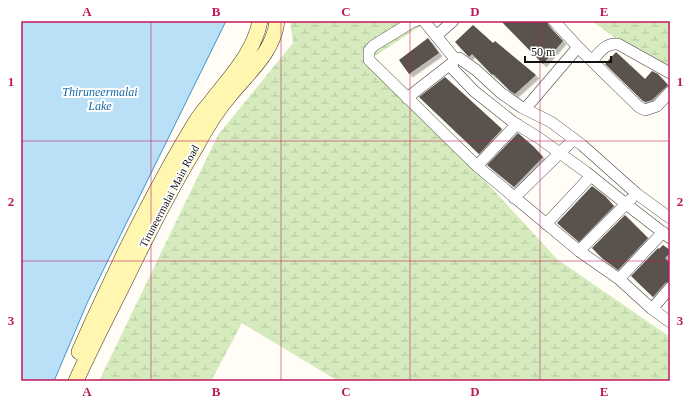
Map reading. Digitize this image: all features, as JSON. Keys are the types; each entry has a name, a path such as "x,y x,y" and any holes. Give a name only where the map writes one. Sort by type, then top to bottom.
{"main road":[{"name":"Tiruneermalai Main Road","path":"69,381 76,358 96,312 145,212 178,151 199,117 244,58 256,35 260,21"},
{"name":"Tiruneermalai Main Road","path":"76,381 157,217 186,163 220,108 264,54 275,32 277,21"}],"street":[{"path":"416,21 373,46 368,51 368,60 477,166 579,251 619,279 652,309 670,322"},
{"path":"424,21 454,61 453,69 474,91 517,124 591,176 666,235 619,279"},
{"path":"436,36 453,21"},
{"path":"554,21 639,107 645,110 657,106 670,92"},
{"path":"592,61 608,45 618,44 670,73"},
{"path":"525,108 578,46"},
{"path":"407,98 454,61 460,58 476,70 501,93 551,122 582,145 637,194 670,218"},
{"path":"477,166 517,124"},
{"path":"514,198 574,139"},
{"path":"546,224 591,176"},
{"path":"579,251 637,194"},
{"path":"652,309 670,288"}],"green space":[{"path":"290,21 428,21 372,58 557,259 670,337 670,381 338,381 242,323 211,381 99,381 218,135 293,43"},
{"path":"592,21 670,21 670,78"}],"water":[{"name":"Thiruneermalai Lake","path":"21,21 226,21 88,301 54,381 21,381"}],"building":[{"path":"501,21 547,21 549,26 563,41 543,64"},
{"path":"473,25 493,43 495,41 536,75 515,94 493,74 492,75 472,54 469,57 455,42"},
{"path":"428,38 439,53 409,74 399,60"},
{"path":"616,52 645,79 652,71 658,74 668,85 652,100 646,102 643,101 605,64"},
{"path":"445,77 502,129 479,154 419,97"},
{"path":"518,133 543,157 514,187 487,165"},
{"path":"592,186 605,196 614,206 579,242 557,223"},
{"path":"625,215 648,238 618,270 603,259 592,248"},
{"path":"663,245 670,250 670,253 665,258 670,263 670,281 665,283 653,297 631,276 658,248 659,249"}]}
